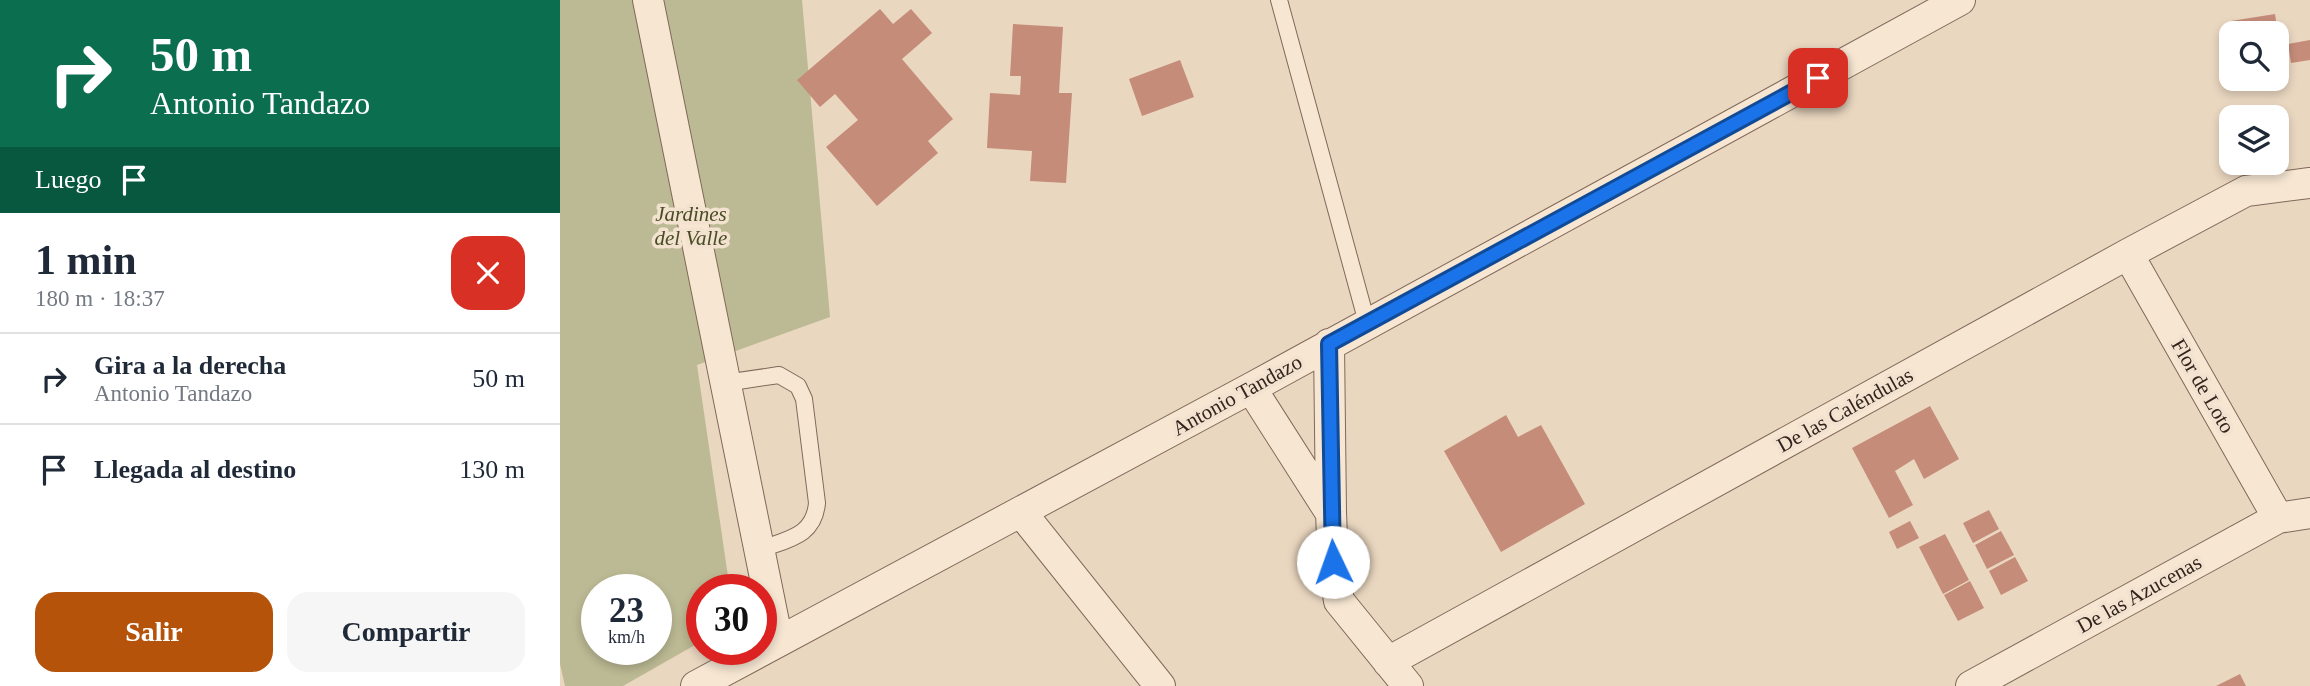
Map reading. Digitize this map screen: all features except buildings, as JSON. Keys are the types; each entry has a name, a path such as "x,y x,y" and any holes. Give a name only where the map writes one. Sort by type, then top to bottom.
{"street":[{"path":"648,0 778,642"},
{"name":"Antonio Tandazo","path":"696,686 1251,388 1960,0"},
{"name":"De las Caléndulas","path":"1388,662 2246,191 2310,183"},
{"name":"Flor de Loto","path":"2128,254 2278,518"},
{"path":"1329,344 1331,512 1333,562 1339,601 1408,686"},
{"path":"1251,388 1331,512"},
{"path":"1021,512 1160,686"},
{"name":"De las Azucenas","path":"1971,686 2278,518 2310,513"}],"lane":[{"path":"1279,0 1367,324"},
{"path":"725,383 779,375 798,386 804,399 817,503 816,516 801,534 759,550"}],"green space":[{"name":"Jardines del Valle","path":"560,0 802,0 830,317 697,365 728,574 686,574 686,650 672,658 672,574 581,574 581,665 660,665 623,686 565,686 560,664"}],"route":[{"path":"1333,562 1329,344 1818,78"}]}
